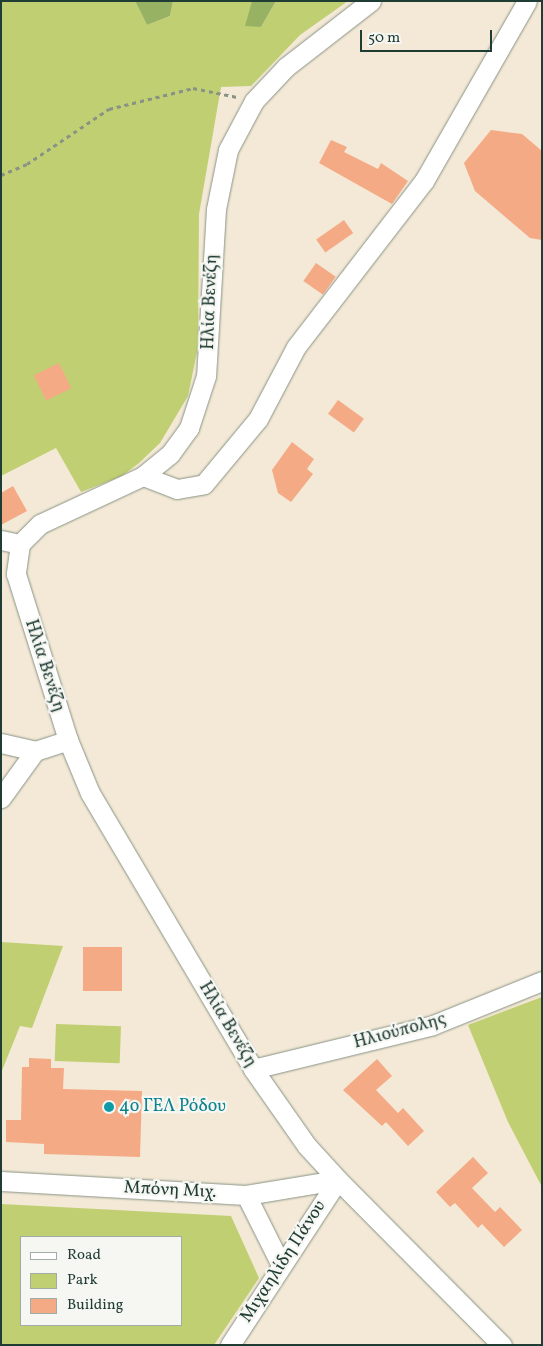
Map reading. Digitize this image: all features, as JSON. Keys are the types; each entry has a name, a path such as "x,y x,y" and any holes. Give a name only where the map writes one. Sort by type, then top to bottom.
{"street":[{"name":"Ηλία Βενέζη","path":"371,1 313,42 254,101 228,150 216,208 211,344 201,397 180,441 143,476 40,524 20,544 15,562 18,584 68,740 90,793 253,1069 307,1146 338,1180 502,1345"},
{"path":"143,476 178,489 204,484 258,419 296,347 424,182 527,1"},
{"path":"1,540 20,544"},
{"path":"1,743 35,751 68,740"},
{"path":"1,798 35,751"},
{"name":"Ηλιούπολης","path":"253,1069 433,1025 542,981"},
{"name":"Μπόνη Μιχ.","path":"1,1181 246,1195 338,1180"},
{"name":"Μιχαηλίδη Πάνου","path":"233,1344 281,1264 338,1180"},
{"path":"246,1195 281,1264"}],"path":[{"path":"1,175 27,164 109,108 151,95 193,88 254,101"}],"green space":[{"path":"1,1 135,1 147,25 170,16 173,1 252,1 261,27 276,1 348,1 300,35 251,86 221,87 199,214 198,347 188,396 160,443 139,463 122,476 81,492 56,448 1,476"},
{"path":"135,1 173,1 170,16 147,25"},
{"path":"252,1 276,1 261,27 245,26"},
{"path":"1,942 63,946 32,1028 20,1026 1,1073"},
{"path":"542,997 542,1187 508,1122 468,1025"},
{"path":"56,1024 121,1026 120,1063 55,1061"},
{"path":"1,1204 231,1216 259,1278 214,1345 1,1345"}],"building":[{"path":"491,130 522,134 542,151 542,240 530,238 475,191 464,163"},
{"path":"331,140 347,147 344,152 378,169 381,163 408,181 392,204 319,163"},
{"path":"344,220 353,233 325,253 316,240"},
{"path":"316,263 336,277 323,295 303,281"},
{"path":"59,363 71,388 46,400 34,375"},
{"path":"338,400 364,419 354,433 328,414"},
{"path":"292,442 314,459 307,469 313,474 291,502 278,493 272,470"},
{"path":"13,486 27,511 1,525 1,493"},
{"path":"83,947 122,947 122,991 83,991"},
{"name":"4ο ΓΕΛ Ρόδου","path":"29,1058 51,1059 51,1068 64,1068 63,1089 142,1091 140,1157 44,1154 44,1144 6,1142 6,1120 21,1120 22,1067 29,1067"},
{"path":"377,1059 392,1076 376,1090 398,1113 403,1108 424,1131 408,1146 386,1122 382,1126 343,1090"},
{"path":"473,1157 488,1173 472,1188 495,1212 500,1207 522,1230 504,1247 482,1224 478,1228 455,1203 450,1207 436,1192"}],"place":[{"name":"4ο ΓΕΛ Ρόδου","path":"109,1107"}]}
